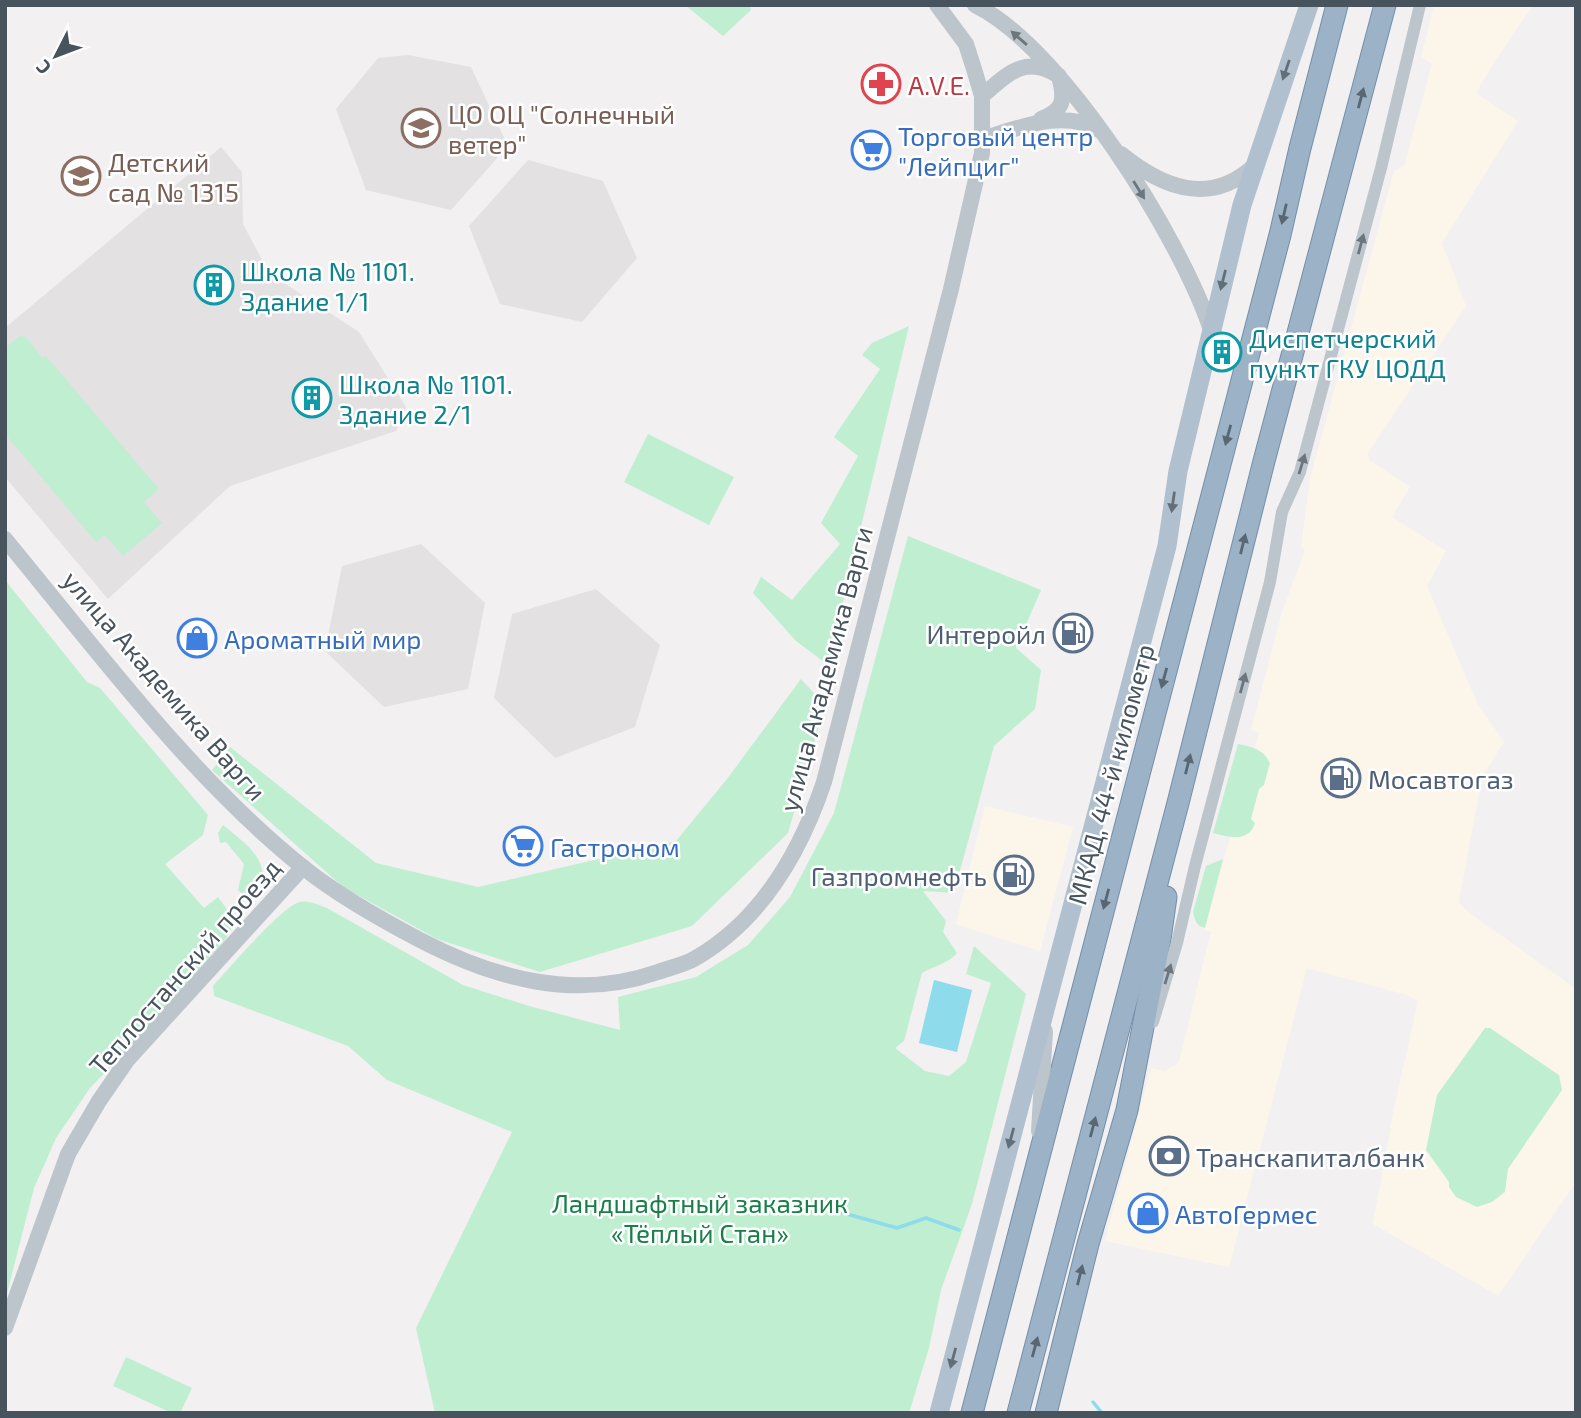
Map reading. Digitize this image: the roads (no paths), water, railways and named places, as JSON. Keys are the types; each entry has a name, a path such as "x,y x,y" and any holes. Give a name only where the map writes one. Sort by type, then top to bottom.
{"highway":[{"name":"МКАД, 44-й километр","path":"972,1413 1337,5"},
{"path":"1018,1413 1178,803 1260,474 1385,5"},
{"path":"1046,1413 1088,1244 1127,1110 1160,940 1178,803"}],"main road":[{"path":"939,1413 1167,546 1178,471 1253,167 1308,5"}],"street":[{"name":"улица Академика Варги","path":"5,539 121,680 213,784 303,867 354,902 444,953 485,970 545,984 580,986 615,983 692,960 748,918 780,876 813,815 824,782 951,289 978,169 982,139 982,96 966,44 937,5"},
{"path":"975,5 1013,32 1059,76 1122,155 1147,173 1185,188 1203,191 1223,187 1241,178 1253,167"},
{"path":"1127,1110 1177,943 1270,582 1282,512 1300,472 1381,168 1420,5"},
{"path":"982,96 1008,75 1033,65 1046,68 1059,76 1064,95 1060,107 1047,117 982,139"},
{"path":"1027,125 1072,120 1088,124 1102,132 1148,204 1200,301 1212,330"},
{"name":"Теплостанский проезд","path":"5,1328 68,1154 99,1101 128,1059 303,867"},
{"path":"1037,1164 1047,1001"}],"water":[{"path":"934,980 972,990 957,1052 919,1043"}],"waterway":[{"path":"840,1212 897,1228 926,1218 959,1230"},
{"path":"1093,1402 1102,1413"}],"place":[{"name":"A.V.E.","path":"881,84"},
{"name":"ЦО ОЦ \"Солнечный ветер\"","path":"421,128"},
{"name":"Торговый центр \"Лейпциг\"","path":"871,150"},
{"name":"Детский сад № 1315","path":"81,176"},
{"name":"Школа № 1101. Здание 1/1","path":"214,285"},
{"name":"Диспетчерский пункт ГКУ ЦОДД","path":"1222,352"},
{"name":"Школа № 1101. Здание 2/1","path":"312,398"},
{"name":"Интеройл","path":"1073,633"},
{"name":"Ароматный мир","path":"197,638"},
{"name":"Мосавтогаз","path":"1341,778"},
{"name":"Гастроном","path":"523,846"},
{"name":"Газпромнефть","path":"1014,875"},
{"name":"Транскапиталбанк","path":"1169,1156"},
{"name":"АвтоГермес","path":"1148,1213"}],"park label":[{"name":"Ландшафтный заказник «Тёплый Стан»","path":"700,1217"}]}
